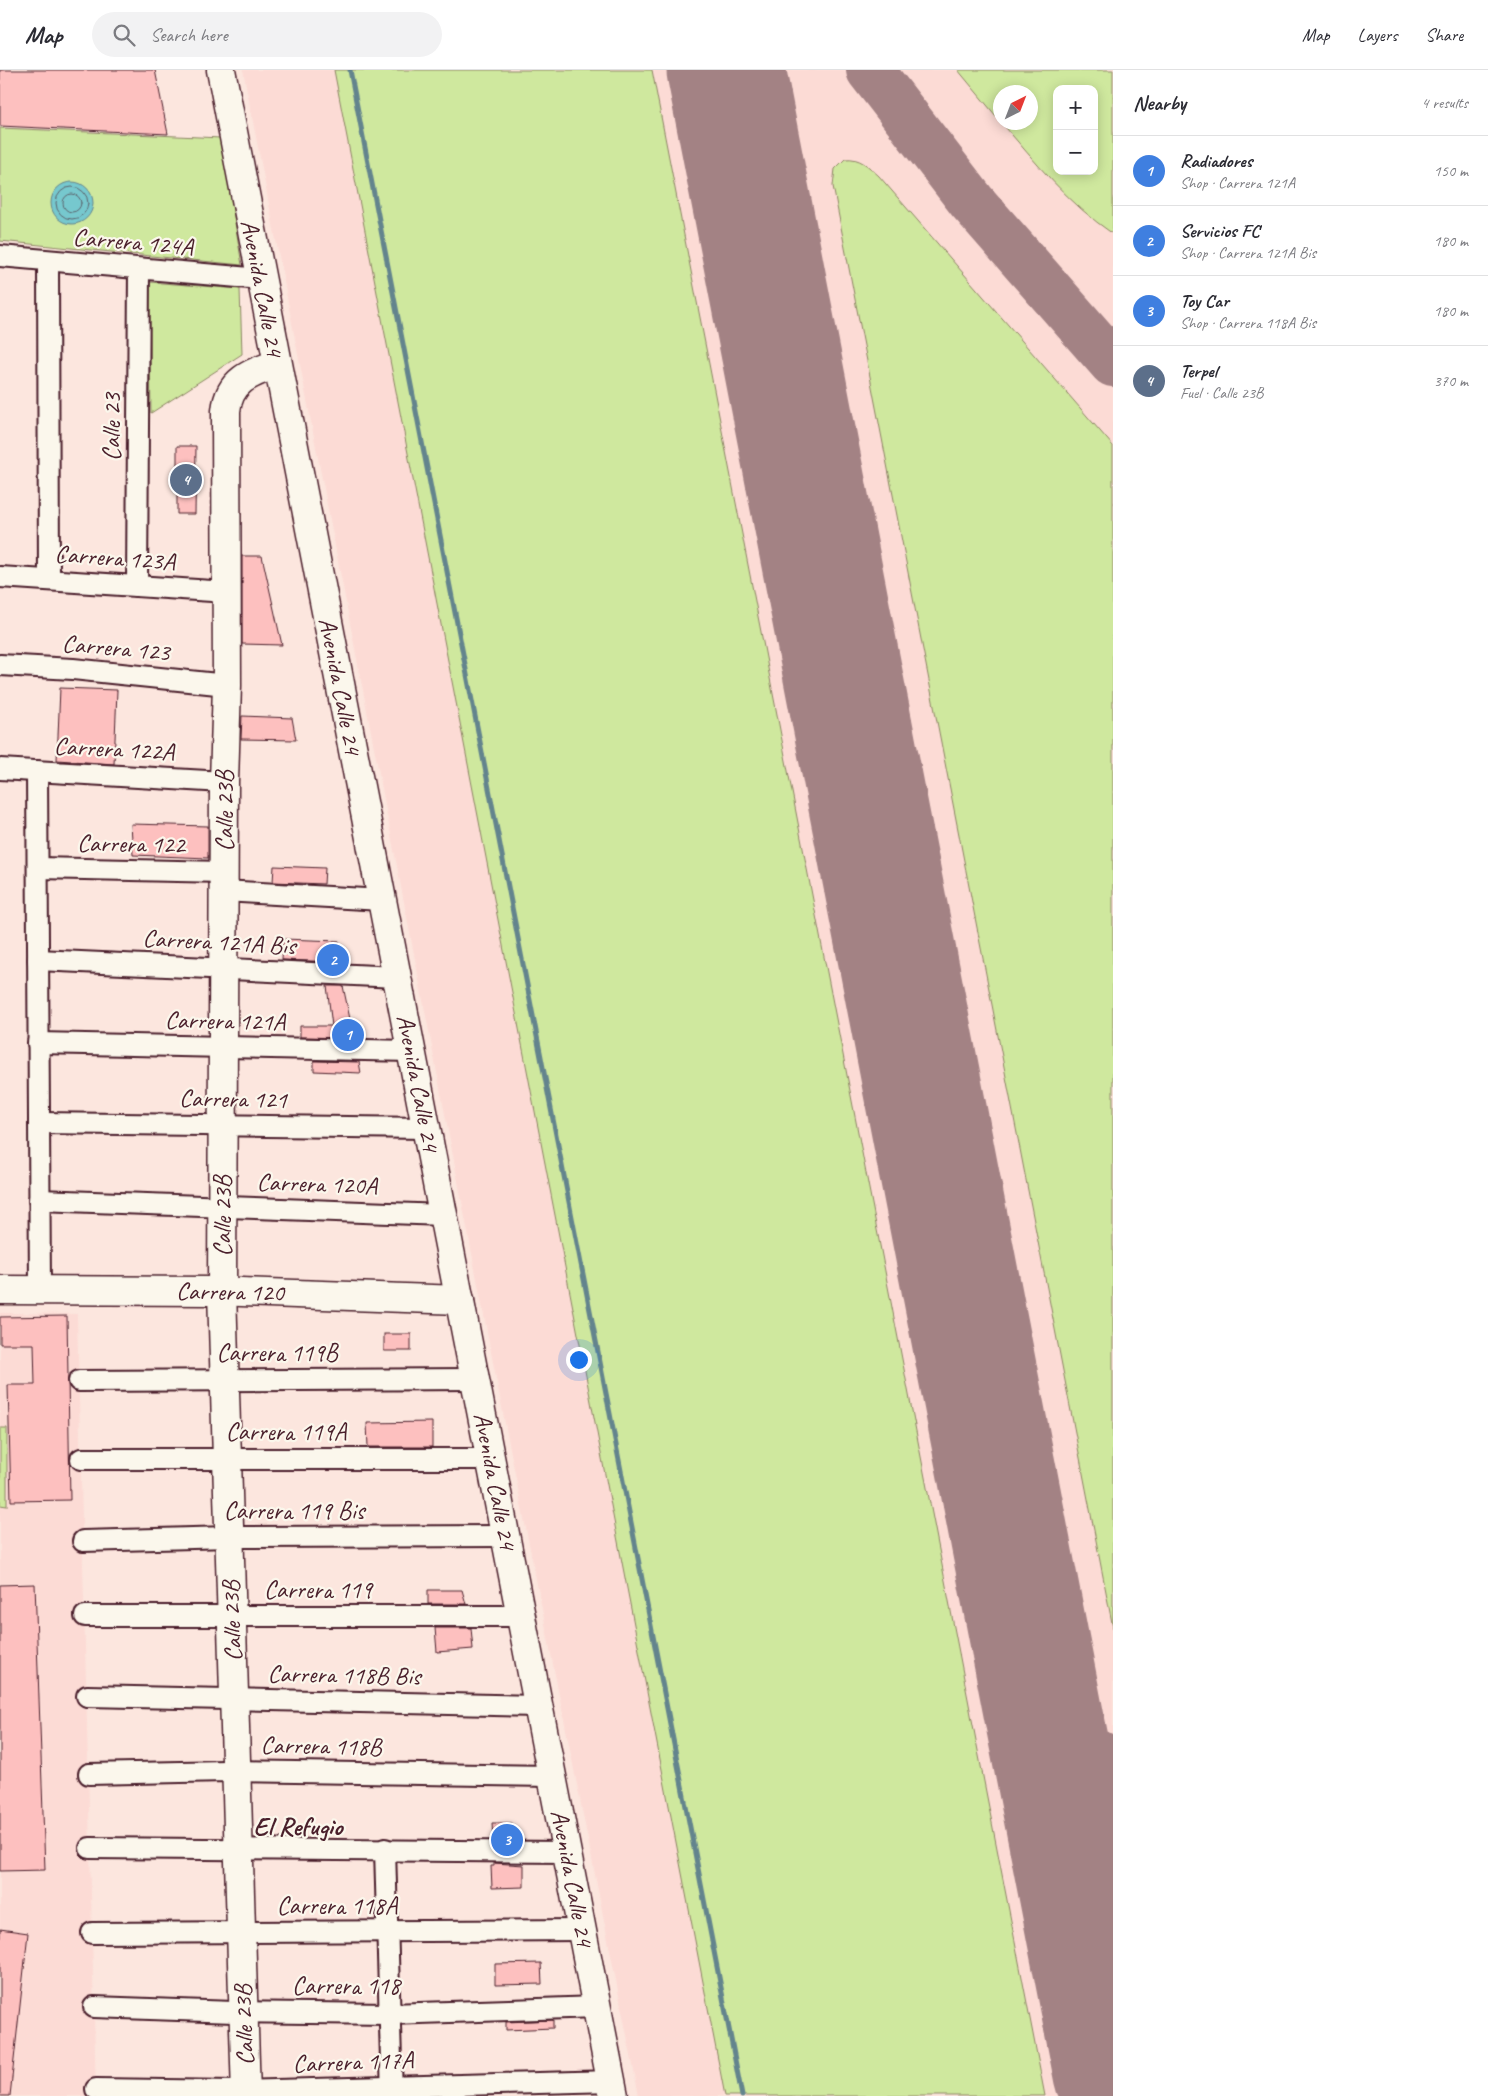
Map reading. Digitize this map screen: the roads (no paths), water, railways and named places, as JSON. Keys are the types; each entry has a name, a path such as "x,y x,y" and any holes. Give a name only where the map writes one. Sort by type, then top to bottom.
{"street":[{"name":"Avenida Calle 24","path":"221,70 613,2089"},
{"name":"Carrera 124A","path":"0,256 261,280"},
{"path":"48,260 49,580"},
{"name":"Calle 23","path":"137,586 139,268"},
{"name":"Calle 23B","path":"246,2094 222,1291 224,782 227,684 227,401 231,390 237,384 259,370 277,364"},
{"name":"Carrera 123A","path":"0,577 227,592"},
{"name":"Carrera 123","path":"0,665 73,669 227,684"},
{"name":"Carrera 122A","path":"0,769 224,782"},
{"path":"37,771 40,1290"},
{"name":"Carrera 122","path":"38,868 224,882 382,900"},
{"name":"Carrera 121A Bis","path":"38,960 397,977"},
{"name":"Carrera 121A","path":"38,1043 411,1051"},
{"name":"Carrera 121","path":"39,1123 427,1128"},
{"name":"Carrera 120A","path":"39,1200 443,1215"},
{"name":"Carrera 120","path":"0,1290 222,1291 460,1300"},
{"name":"Carrera 119B","path":"79,1381 475,1379"},
{"name":"Carrera 119A","path":"81,1459 491,1459"},
{"name":"Carrera 119 Bis","path":"83,1541 230,1537 506,1536"},
{"name":"Carrera 119","path":"85,1616 521,1616"},
{"name":"Carrera 118B Bis","path":"87,1696 539,1706"},
{"name":"Carrera 118B","path":"89,1774 237,1772 552,1776"},
{"path":"90,1848 567,1852"},
{"path":"385,1849 392,2092"},
{"name":"Carrera 118A","path":"92,1933 582,1930"},
{"name":"Carrera 118","path":"94,2006 244,2012 390,2014 597,2007"},
{"name":"Carrera 117A","path":"96,2089 246,2094 613,2089"}],"water":[{"path":"72,182 87,188 93,203 87,218 72,224 57,218 51,203 57,188"}],"waterway":[{"path":"350,70 742,2096"}],"place":[{"name":"Terpel","path":"186,480"},
{"name":"Servicios FC","path":"333,960"},
{"name":"Radiadores","path":"348,1035"},
{"name":"Toy Car","path":"507,1840"}],"district":[{"name":"El Refugio","path":"298,1826"}]}
